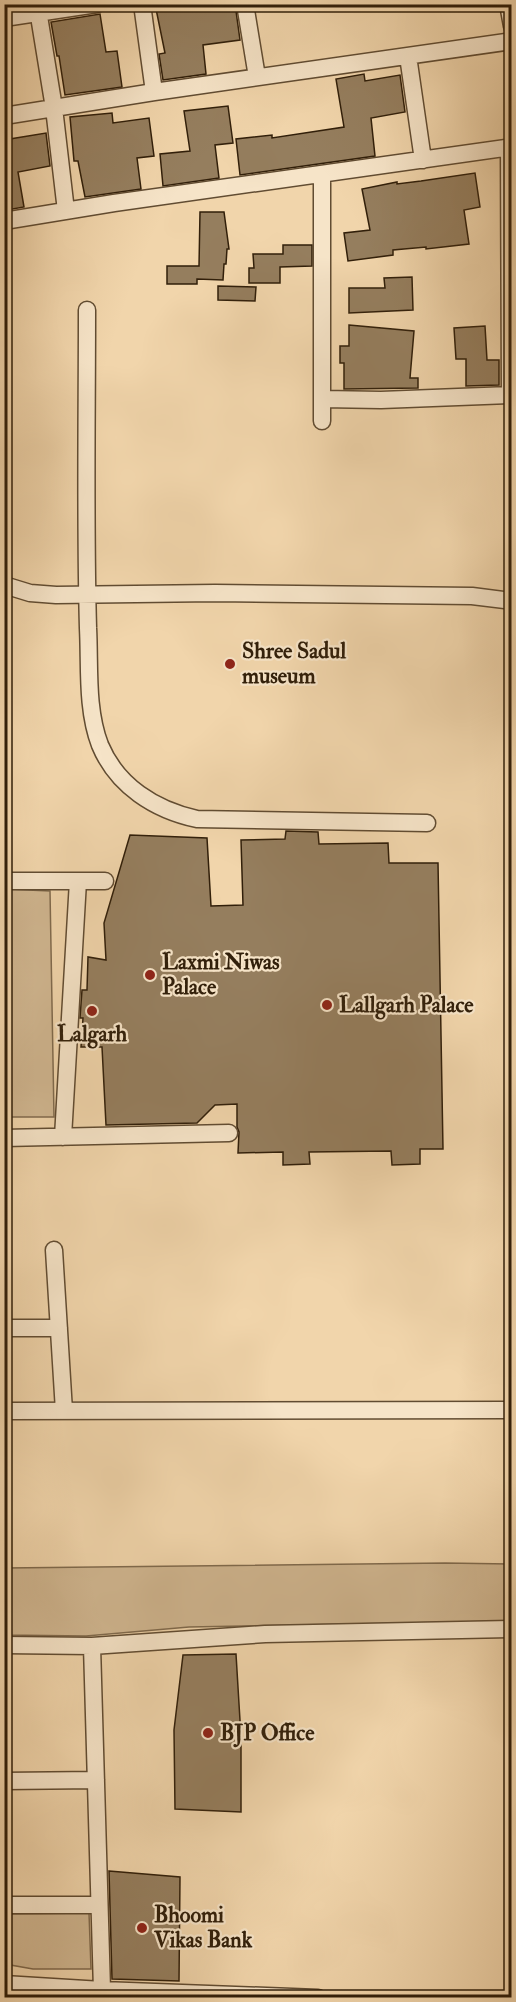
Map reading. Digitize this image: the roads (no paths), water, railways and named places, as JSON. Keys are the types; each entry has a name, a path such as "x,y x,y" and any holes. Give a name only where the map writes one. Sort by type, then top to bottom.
{"street":[{"path":"4,18 38,9 97,4"},
{"path":"142,4 154,92"},
{"path":"245,4 256,77"},
{"path":"508,4 512,26"},
{"path":"38,9 54,108 66,211"},
{"path":"4,116 154,92 512,41"},
{"path":"408,56 423,160"},
{"path":"4,221 510,147 511,395 381,400 323,399"},
{"path":"322,174 322,421"},
{"path":"87,310 87,595 90,695 95,730 101,747 116,771 140,795 174,814 197,819 427,823"},
{"path":"4,585 30,593 87,595 215,593 472,597 512,601"},
{"path":"4,881 105,881"},
{"path":"63,1137 78,881"},
{"path":"4,1138 229,1133"},
{"path":"54,1250 64,1411"},
{"path":"4,1328 59,1328"},
{"path":"4,1411 512,1410"},
{"path":"4,1645 92,1646 265,1634 512,1629"},
{"path":"92,1646 102,1990"},
{"path":"4,1781 96,1780"},
{"path":"4,1905 99,1905"},
{"path":"4,1984 318,1998"}],"place":[{"name":"Shree Sadul museum","path":"230,664"},
{"name":"Laxmi Niwas Palace","path":"150,975"},
{"name":"Lallgarh Palace","path":"327,1005"},
{"name":"Lalgarh","path":"92,1011"},
{"name":"BJP Office","path":"208,1733"},
{"name":"Bhoomi Vikas Bank","path":"142,1928"}]}
